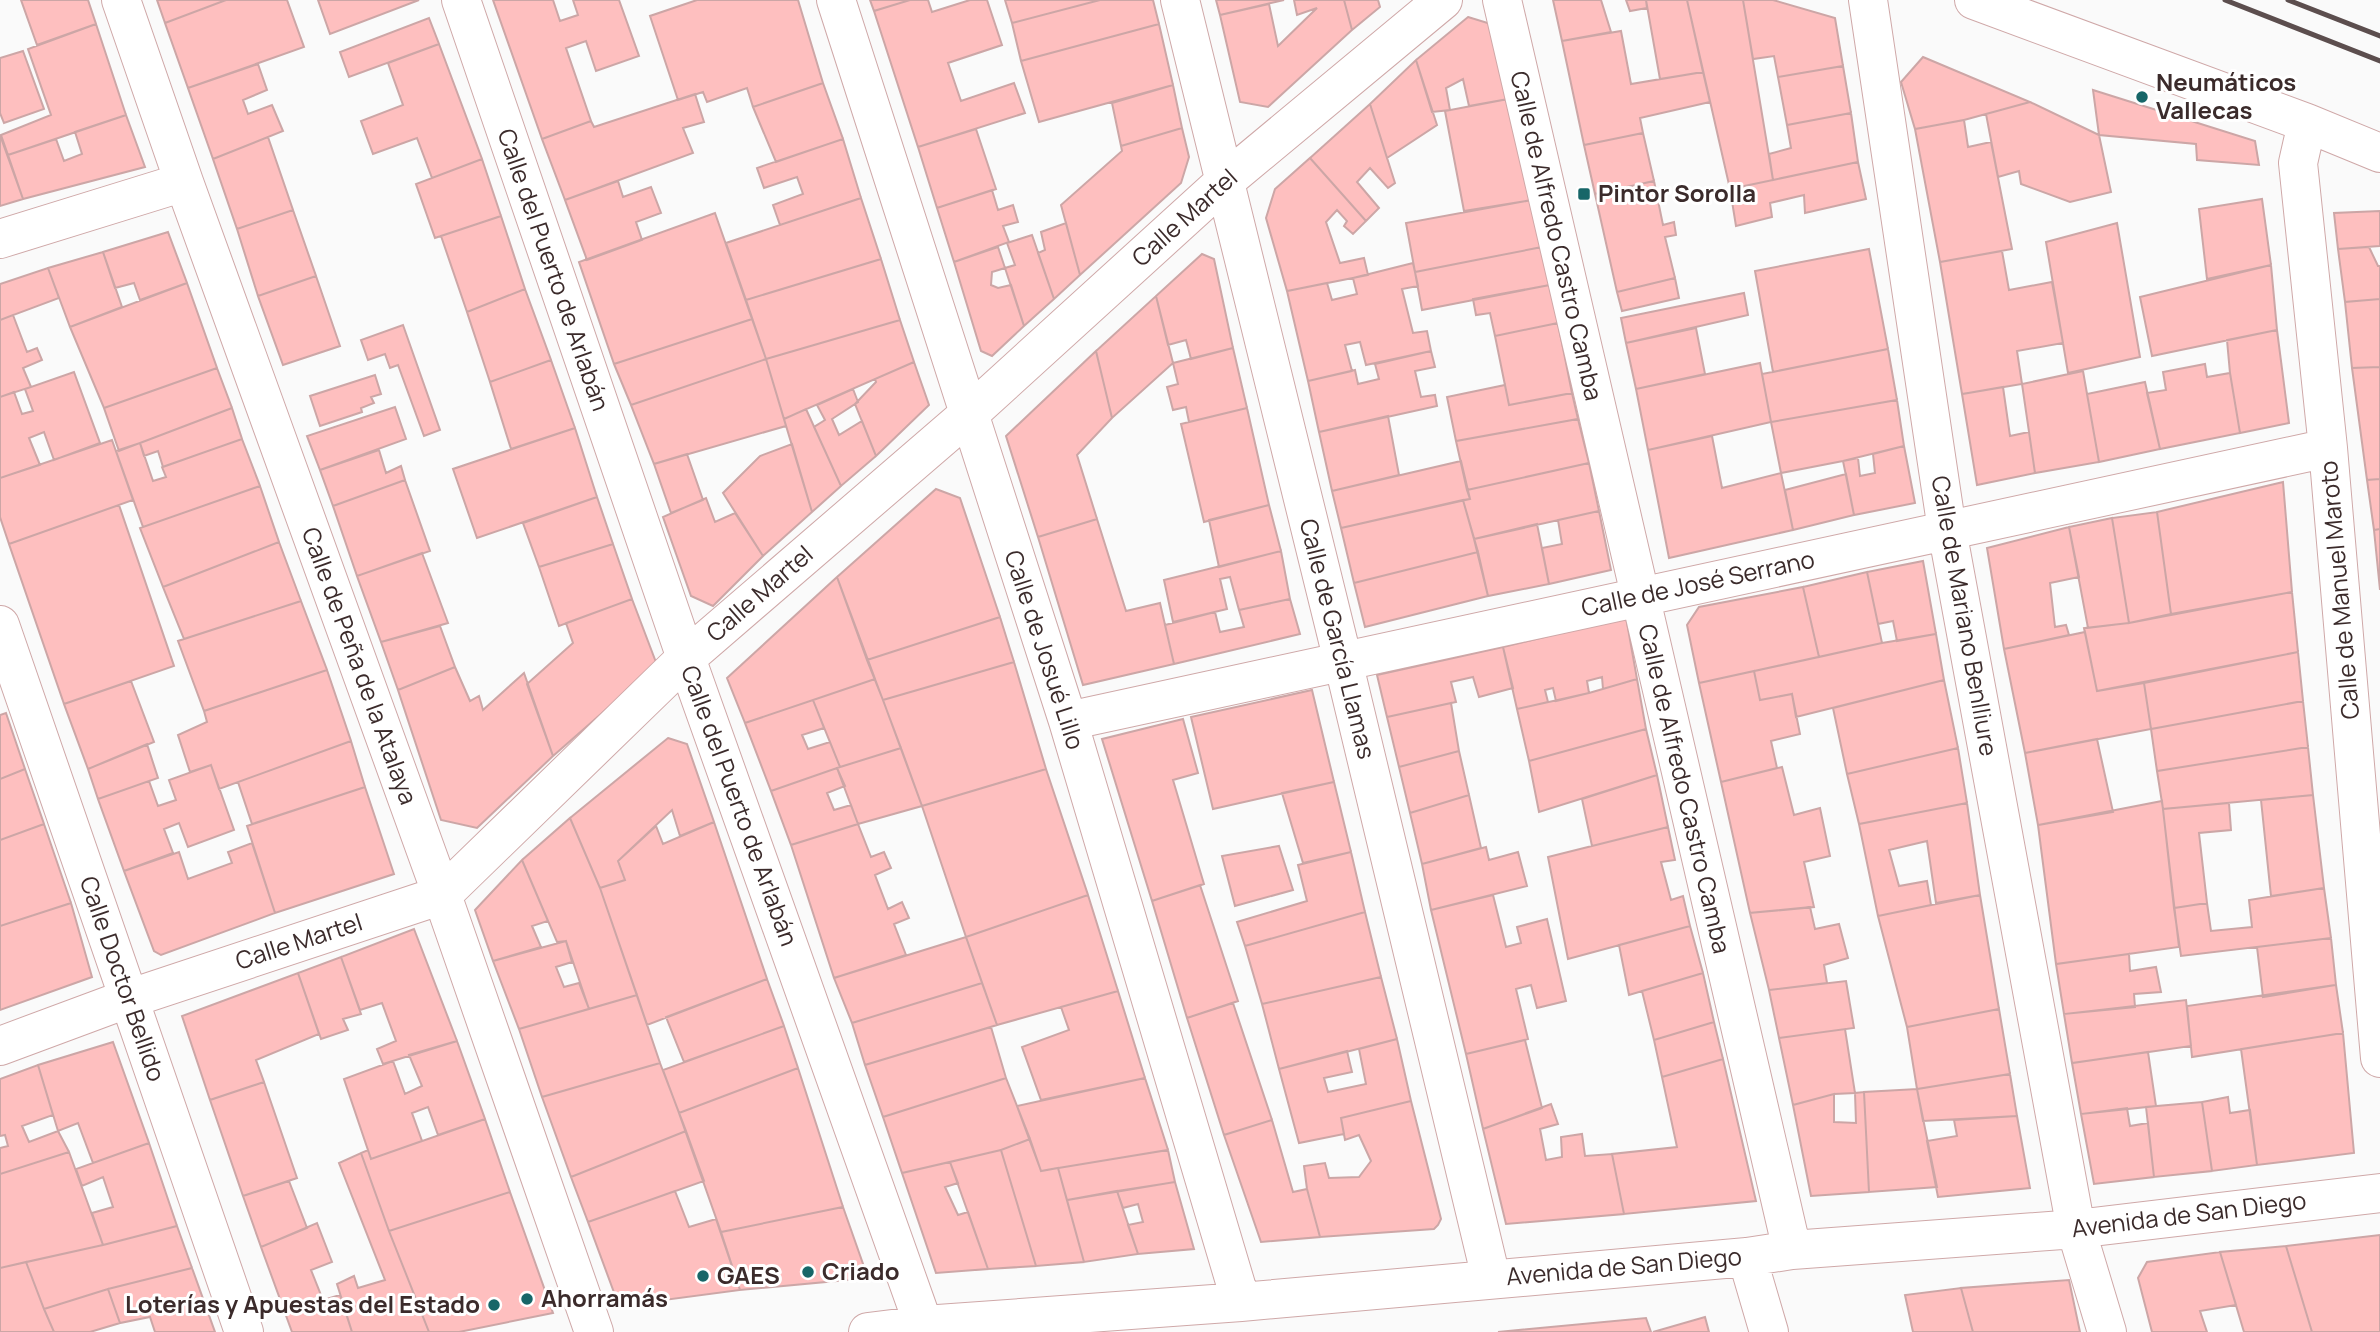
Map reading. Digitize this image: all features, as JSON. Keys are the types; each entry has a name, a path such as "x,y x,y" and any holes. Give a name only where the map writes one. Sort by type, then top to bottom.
{"street":[{"name":"Calle de Peña de la Atalaya","path":"121,0 184,182 442,895 594,1332"},
{"name":"Calle del Puerto de Arlabán","path":"461,0 686,658 925,1328"},
{"name":"Calle de Josué Lillo","path":"836,0 1068,721 1241,1302"},
{"name":"Calle de García Llamas","path":"1180,0 1491,1278"},
{"name":"Calle Martel","path":"0,1046 129,998 442,895 686,658 968,415 1224,182 1443,0"},
{"name":"Calle de Alfredo Castro Camba","path":"1502,0 1792,1250"},
{"name":"Calle de Mariano Benlliure","path":"1868,0 1947,530 2076,1229 2107,1332"},
{"path":"1974,0 2307,123 2380,153"},
{"name":"Calle de Manuel Maroto","path":"2307,123 2298,163 2328,448 2380,1058"},
{"path":"0,239 184,182"},
{"name":"Calle de José Serrano","path":"1068,721 2328,448"},
{"name":"Calle Doctor Bellido","path":"0,625 244,1332"},
{"name":"Avenida de San Diego","path":"868,1332 1241,1302 1747,1257 1792,1250 2076,1229 2380,1193"},
{"path":"1747,1257 1769,1332"}],"building":[{"path":"21,0 88,0 96,24 37,45"},
{"path":"157,0 226,0 165,23"},
{"path":"226,0 287,0 304,47 188,88 165,23"},
{"path":"318,0 419,0 330,34"},
{"path":"493,0 553,0 560,21 578,15 573,0 619,0 639,56 596,71 586,41 566,48 591,121 542,139"},
{"path":"697,0 798,0 823,83 753,107 747,88 707,102 703,92 678,100 650,16"},
{"path":"870,0 910,0 874,11"},
{"path":"910,0 928,0 932,12 970,0 987,0 1002,45 948,63 961,101 1014,83 1025,113 918,147 874,11"},
{"path":"1005,0 1100,0 1012,23"},
{"path":"1100,0 1153,0 1159,24 1021,61 1012,23"},
{"path":"1216,0 1284,0 1220,15"},
{"path":"1294,0 1344,0 1352,30 1268,107 1240,102 1220,15 1269,4 1278,46 1317,8 1297,15"},
{"path":"1344,0 1378,0 1380,7 1352,30"},
{"path":"1553,0 1601,0 1611,32 1562,41"},
{"path":"1626,0 1646,0 1647,8 1630,11"},
{"path":"1646,0 1687,0 1703,72 1660,79"},
{"path":"1687,0 1743,0 1773,180 1730,189"},
{"path":"1743,0 1773,0 1835,18 1843,66 1778,77 1774,56 1753,59"},
{"path":"1468,17 1491,24 1508,99 1469,106 1463,79 1446,88 1450,110 1432,112 1416,60"},
{"path":"429,18 439,44 349,77 340,52"},
{"path":"96,24 126,115 8,155 1,135 51,115 28,49"},
{"path":"1159,24 1173,85 1039,122 1021,61"},
{"path":"1621,31 1631,84 1703,72 1710,102 1640,118 1643,133 1584,145 1562,41"},
{"path":"439,44 482,159 432,178 417,138 373,154 361,121 403,105 388,63"},
{"path":"23,51 44,109 4,123 0,113 0,58"},
{"path":"1923,57 2030,102 1964,120 1915,129 1901,82"},
{"path":"1416,60 1437,125 1387,158 1370,104"},
{"path":"258,64 267,90 243,100 248,114 272,105 283,131 213,159 188,88"},
{"path":"1843,66 1851,113 1787,125 1778,77"},
{"path":"823,83 843,139 776,162 753,107"},
{"path":"1173,85 1182,128 1121,146 1112,103"},
{"path":"2093,90 2255,141 2259,165 2197,160 2196,144 2099,135"},
{"path":"695,94 704,122 683,128 693,153 565,200 542,139 591,121 594,127"},
{"path":"1508,99 1532,200 1464,211 1445,111"},
{"path":"2030,102 2099,135 2111,192 2070,202 2021,184 2019,171 1998,177 1986,114"},
{"path":"1370,104 1395,183 1388,188 1370,168 1357,182 1379,208 1366,221 1310,158"},
{"path":"1851,113 1858,162 1773,180 1769,154 1791,148 1787,125"},
{"path":"126,115 145,167 23,199 8,155 56,139 64,161 82,154 75,132"},
{"path":"1964,120 1968,147 1991,142 2012,249 1940,262 1915,129"},
{"path":"1182,128 1189,157 1181,183 1080,275 1061,205 1122,151 1121,146"},
{"path":"976,129 996,189 937,208 918,147"},
{"path":"1643,133 1654,181 1595,194 1584,145"},
{"path":"0,135 23,199 0,206"},
{"path":"268,137 293,210 237,229 213,159"},
{"path":"843,139 861,198 780,225 773,205 803,194 797,177 764,188 757,168"},
{"path":"1310,158 1366,221 1353,234 1344,226 1347,221 1337,210 1326,222 1340,263 1364,258 1368,275 1287,291 1266,218 1275,189"},
{"path":"482,159 501,216 435,238 416,184"},
{"path":"1858,162 1866,199 1805,213 1804,195 1770,203 1772,217 1736,226 1730,189"},
{"path":"618,181 623,197 651,187 661,213 636,222 642,240 587,260 565,200"},
{"path":"1654,181 1663,225 1674,222 1676,235 1665,237 1675,278 1617,292 1595,194"},
{"path":"992,190 998,210 1013,205 1018,222 1003,226 1009,242 954,262 937,208"},
{"path":"861,198 881,259 746,300 726,243"},
{"path":"2262,199 2271,265 2207,279 2199,209"},
{"path":"1532,200 1542,247 1415,272 1406,223"},
{"path":"293,210 316,276 258,296 237,229"},
{"path":"2380,211 2380,246 2338,249 2334,213"},
{"path":"715,213 752,319 614,364 579,262"},
{"path":"501,216 525,289 467,312 441,236"},
{"path":"1066,223 1080,275 1054,299 1038,253 1045,250 1041,232"},
{"path":"2117,223 2140,357 2068,373 2046,242"},
{"path":"168,232 187,283 140,300 134,283 115,288 103,252"},
{"path":"1032,235 1054,299 1024,326 1005,268 1015,265 1007,243"},
{"path":"998,247 1005,268 992,272 991,285 998,288 1011,285 1024,326 992,356 981,351 954,262"},
{"path":"1542,247 1550,285 1422,310 1415,272"},
{"path":"2369,247 2380,266 2380,299 2345,302 2338,249"},
{"path":"1869,249 1888,349 1773,372 1755,271"},
{"path":"2002,251 2009,290 2052,282 2063,343 2017,351 2022,384 1962,394 1940,262"},
{"path":"103,252 122,307 70,327 48,268"},
{"path":"1202,254 1214,259 1233,348 1191,359 1186,340 1168,345 1156,296"},
{"path":"881,259 900,320 766,359 746,300"},
{"path":"1413,263 1418,286 1402,289 1413,333 1427,331 1431,351 1366,365 1360,342 1345,345 1352,371 1308,381 1287,291 1327,283 1332,300 1357,294 1353,278"},
{"path":"2271,265 2277,330 2152,356 2140,297"},
{"path":"48,268 59,298 0,320 0,284"},
{"path":"316,276 340,346 283,365 258,296"},
{"path":"1675,278 1679,298 1622,311 1617,292"},
{"path":"187,283 217,368 104,408 70,327"},
{"path":"1550,285 1558,323 1495,336 1490,313 1476,315 1473,299"},
{"path":"525,289 551,360 490,382 467,312"},
{"path":"1744,293 1748,315 1626,343 1621,318"},
{"path":"1156,296 1173,363 1112,418 1096,351"},
{"path":"2380,299 2380,367 2352,368 2345,302"},
{"path":"13,315 27,352 37,348 42,360 23,368 31,387 0,397 0,320"},
{"path":"752,319 766,359 631,405 614,364"},
{"path":"900,320 914,362 784,419 766,359"},
{"path":"1558,323 1572,393 1509,405 1495,336"},
{"path":"403,325 440,430 424,436 398,365 390,368 385,354 368,360 361,340"},
{"path":"1696,328 1705,374 1636,389 1626,343"},
{"path":"2277,330 2289,423 2240,433 2227,340"},
{"path":"1233,348 1247,408 1189,422 1186,407 1173,410 1167,387 1178,384 1173,363"},
{"path":"1888,349 1897,400 1771,422 1762,374"},
{"path":"1096,351 1112,418 1077,455 1097,519 1038,537 1006,436"},
{"path":"1431,351 1435,367 1415,371 1421,397 1435,395 1437,406 1319,432 1308,381 1355,370 1358,384 1379,379 1375,364"},
{"path":"766,359 786,426 654,464 631,405"},
{"path":"551,360 575,428 511,449 490,382"},
{"path":"914,362 929,405 876,456 855,404 876,382 875,379"},
{"path":"1760,363 1771,422 1648,450 1636,389"},
{"path":"2205,364 2207,377 2230,373 2240,433 2160,449 2147,393 2166,390 2163,372"},
{"path":"2380,367 2380,479 2367,480 2352,368"},
{"path":"217,368 232,408 119,451 104,408"},
{"path":"2083,371 2099,462 2035,473 2022,384"},
{"path":"74,372 100,443 54,460 44,432 29,438 40,465 0,478 0,397 14,392 22,414 33,411 25,389"},
{"path":"375,375 381,394 371,397 374,403 361,408 362,412 320,426 310,396"},
{"path":"2145,382 2160,449 2099,462 2087,394"},
{"path":"1505,385 1509,405 1572,393 1578,419 1456,441 1447,397"},
{"path":"2003,387 2010,436 2029,432 2035,473 1977,485 1962,394"},
{"path":"853,389 858,402 832,419 839,435 862,421 876,456 841,486 814,427 825,420 817,405"},
{"path":"1897,400 1904,446 1781,473 1771,422"},
{"path":"395,407 406,439 320,470 307,436"},
{"path":"232,408 242,439 163,467 158,451 144,456 140,443"},
{"path":"1247,408 1269,505 1204,522 1181,424"},
{"path":"806,409 841,486 812,512 784,419"},
{"path":"1388,416 1399,475 1332,491 1319,432"},
{"path":"1578,419 1589,463 1467,490 1456,441"},
{"path":"575,428 597,497 477,538 453,469"},
{"path":"1712,436 1722,488 1781,473 1793,530 1669,558 1648,450"},
{"path":"242,439 260,486 143,527 116,451 140,443 153,481 166,477 162,467"},
{"path":"112,440 133,500 9,544 0,517 0,478"},
{"path":"792,444 812,512 763,556 723,493 760,456"},
{"path":"1904,446 1915,503 1854,515 1843,461 1858,458 1860,476 1875,473 1873,454"},
{"path":"379,450 386,473 401,466 405,480 333,506 320,470"},
{"path":"687,454 703,500 671,513 654,464"},
{"path":"1461,461 1470,499 1341,528 1332,491"},
{"path":"1589,463 1599,511 1474,539 1463,500 1470,499 1467,490"},
{"path":"1846,474 1854,515 1793,530 1785,490"},
{"path":"2380,479 2380,529 2374,530 2367,480"},
{"path":"405,480 430,551 357,576 333,506"},
{"path":"2283,482 2292,592 2171,614 2157,512"},
{"path":"260,486 279,542 163,587 140,528"},
{"path":"936,489 960,498 1000,617 867,660 837,577"},
{"path":"597,497 613,544 539,567 523,523"},
{"path":"706,498 715,522 735,513 763,556 713,606 691,596 663,517"},
{"path":"1463,500 1478,552 1354,583 1341,528"},
{"path":"119,505 174,666 64,704 9,544"},
{"path":"1269,505 1281,551 1219,567 1209,520"},
{"path":"1599,511 1611,570 1549,584 1542,548 1562,544 1558,520"},
{"path":"2157,512 2171,614 2129,623 2112,518"},
{"path":"2112,518 2129,623 2088,628 2069,527"},
{"path":"1097,519 1126,611 1160,603 1174,664 1083,685 1038,537"},
{"path":"1537,524 1549,584 1488,596 1474,539"},
{"path":"2069,527 2079,577 2050,583 2055,627 2066,625 2069,635 2004,649 1987,548"},
{"path":"2380,529 2380,590 2374,530"},
{"path":"279,542 301,601 184,639 163,587"},
{"path":"613,544 632,599 559,626 539,567"},
{"path":"1281,551 1290,599 1239,610 1230,577 1220,579 1227,609 1173,622 1164,580"},
{"path":"1478,552 1488,596 1365,627 1354,583"},
{"path":"422,553 448,623 381,642 357,576"},
{"path":"1923,561 1936,634 1897,641 1893,621 1878,624 1867,572"},
{"path":"1867,572 1882,643 1819,657 1803,587"},
{"path":"837,577 875,679 745,723 727,678"},
{"path":"1803,587 1819,657 1699,683 1687,625 1699,607"},
{"path":"2292,592 2298,652 2097,691 2084,628 2129,623"},
{"path":"632,599 657,665 553,756 527,684 573,643 566,623"},
{"path":"1290,599 1300,634 1174,664 1165,625 1215,612 1220,632 1244,627 1239,610"},
{"path":"301,601 327,670 204,711 178,641"},
{"path":"1000,617 1014,662 883,700 867,660"},
{"path":"1626,617 1637,679 1603,689 1602,677 1587,681 1589,693 1556,701 1553,688 1545,690 1548,702 1517,709 1503,647"},
{"path":"440,626 455,667 398,690 381,642"},
{"path":"2085,632 2097,691 2144,683 2151,729 2025,753 2004,649"},
{"path":"1936,634 1944,680 1796,717 1792,694 1760,700 1754,671"},
{"path":"1503,647 1513,688 1479,697 1473,677 1451,682 1456,702 1387,717 1377,675"},
{"path":"2298,652 2303,701 2151,729 2144,683"},
{"path":"1014,662 1046,769 922,806 883,700"},
{"path":"455,667 470,701 479,696 483,710 524,673 553,756 477,828 441,820 398,690"},
{"path":"327,670 351,741 219,789 211,765 190,772 178,735 207,722 204,711"},
{"path":"1754,671 1760,700 1792,694 1800,734 1771,741 1777,768 1721,782 1699,683"},
{"path":"875,679 901,748 840,767 813,700"},
{"path":"1637,679 1646,729 1529,761 1517,709"},
{"path":"1944,680 1958,748 1847,774 1833,708"},
{"path":"131,681 154,742 88,769 64,704"},
{"path":"1312,690 1334,782 1213,809 1191,717"},
{"path":"813,700 824,728 802,735 808,749 830,742 840,767 771,791 745,723"},
{"path":"2303,701 2308,747 2157,771 2151,729"},
{"path":"1451,703 1459,751 1399,767 1387,717"},
{"path":"6,713 25,769 0,779 0,715"},
{"path":"1183,719 1198,773 1173,780 1204,884 1152,901 1102,739"},
{"path":"1646,729 1657,775 1539,812 1529,761"},
{"path":"668,738 687,744 714,822 680,836 672,810 618,861 625,880 600,888 570,818"},
{"path":"2097,739 2113,812 2038,825 2025,753"},
{"path":"351,741 365,787 252,824 238,782"},
{"path":"147,744 158,778 98,799 88,769"},
{"path":"2308,747 2313,795 2163,809 2157,771"},
{"path":"901,748 922,806 858,824 837,768"},
{"path":"1958,748 1967,803 1859,824 1847,774"},
{"path":"1459,751 1469,795 1410,813 1399,767"},
{"path":"211,765 234,830 188,847 179,823 164,829 173,853 124,871 98,799 149,781 158,806 176,800 169,780"},
{"path":"1782,767 1794,815 1820,808 1830,856 1804,862 1814,907 1750,913 1721,782"},
{"path":"837,768 845,786 827,793 834,810 851,805 858,824 791,845 771,791"},
{"path":"25,769 44,824 0,840 0,779"},
{"path":"1046,769 1088,895 966,937 922,806"},
{"path":"1657,775 1668,827 1592,846 1582,799"},
{"path":"1334,782 1351,852 1303,863 1282,793"},
{"path":"365,787 394,874 275,913 247,826"},
{"path":"1469,795 1481,848 1422,864 1410,813"},
{"path":"2313,795 2324,888 2271,896 2261,800"},
{"path":"2162,801 2179,947 2056,964 2038,825"},
{"path":"1967,803 1980,895 1936,903 1927,841 1889,850 1899,886 1927,881 1931,905 1878,916 1859,824"},
{"path":"2229,803 2231,830 2199,833 2207,903 2174,908 2163,809"},
{"path":"570,818 600,888 637,995 589,1009 566,941 557,942 522,860"},
{"path":"714,822 767,979 647,1025 600,888 625,880 618,861 656,826 663,844"},
{"path":"44,824 71,903 0,926 0,840"},
{"path":"858,824 871,857 884,852 891,868 875,875 888,909 902,902 909,918 894,924 906,955 834,978 791,845"},
{"path":"1668,827 1675,860 1661,862 1671,900 1683,896 1690,926 1568,959 1548,857"},
{"path":"252,843 275,913 161,955 154,951 124,871 179,852 188,879 232,863 228,852"},
{"path":"1279,846 1293,890 1235,906 1222,856"},
{"path":"1486,847 1489,860 1518,852 1527,886 1431,910 1422,864"},
{"path":"1351,852 1365,912 1245,946 1237,922 1307,901 1298,865"},
{"path":"522,860 548,921 532,926 541,947 493,961 475,910"},
{"path":"1200,885 1238,1001 1187,1018 1152,901"},
{"path":"2324,888 2331,938 2181,956 2174,908 2207,903 2211,931 2252,927 2249,900"},
{"path":"1088,895 1118,991 997,1025 966,937"},
{"path":"1493,895 1506,947 1521,943 1517,927 1547,919 1566,1001 1537,1008 1531,985 1516,989 1528,1039 1466,1054 1431,910"},
{"path":"1980,895 1999,1009 1907,1027 1878,916"},
{"path":"71,903 92,977 0,1010 0,926"},
{"path":"1810,907 1815,929 1839,924 1848,958 1824,965 1827,983 1769,990 1750,913"},
{"path":"1365,912 1381,977 1262,1004 1245,946"},
{"path":"1690,926 1703,973 1629,995 1619,945"},
{"path":"414,929 457,1041 383,1064 377,1049 396,1041 382,1003 360,1010 341,957"},
{"path":"966,937 982,983 852,1023 834,978"},
{"path":"2331,938 2336,985 2263,997 2257,947"},
{"path":"566,941 572,962 556,967 564,987 579,983 589,1009 519,1029 493,961"},
{"path":"2129,954 2130,971 2156,967 2161,992 2134,994 2135,1007 2064,1014 2056,964"},
{"path":"341,957 361,1014 343,1019 348,1030 321,1039 298,973"},
{"path":"298,973 319,1034 256,1060 264,1082 210,1100 182,1016"},
{"path":"1703,973 1714,1022 1654,1040 1642,991"},
{"path":"1381,977 1397,1039 1279,1069 1262,1004"},
{"path":"767,979 784,1026 684,1062 666,1017"},
{"path":"1846,981 1854,1028 1779,1038 1769,990"},
{"path":"982,983 997,1025 865,1065 852,1023"},
{"path":"2336,985 2343,1033 2192,1057 2187,1006"},
{"path":"1118,991 1145,1078 1041,1100 1022,1047 1069,1030 1061,1007"},
{"path":"637,995 660,1063 542,1097 519,1029"},
{"path":"2186,1000 2191,1046 2072,1063 2064,1014"},
{"path":"1233,1003 1272,1120 1224,1135 1187,1018"},
{"path":"1999,1009 2010,1074 1917,1089 1907,1027"},
{"path":"1714,1022 1723,1059 1662,1077 1654,1040"},
{"path":"784,1026 798,1068 679,1113 663,1070"},
{"path":"991,1027 1006,1078 883,1117 865,1065"},
{"path":"1845,1029 1855,1093 1834,1094 1793,1105 1779,1038"},
{"path":"2343,1033 2354,1153 2257,1165 2241,1049"},
{"path":"1397,1039 1411,1101 1341,1118 1344,1134 1299,1143 1279,1069 1347,1051 1352,1072 1324,1078 1328,1092 1366,1084 1359,1049"},
{"path":"1525,1040 1542,1108 1483,1129 1466,1054"},
{"path":"457,1041 485,1119 438,1135 428,1107 412,1113 422,1141 371,1159 344,1079 393,1061 405,1094 422,1086 409,1055"},
{"path":"113,1042 149,1143 93,1163 78,1123 58,1131 38,1065"},
{"path":"2148,1052 2156,1106 2081,1114 2072,1063"},
{"path":"1723,1059 1756,1201 1624,1214 1612,1154 1677,1147 1662,1077"},
{"path":"660,1063 686,1131 571,1177 542,1097"},
{"path":"38,1065 53,1115 22,1126 29,1142 58,1131 69,1152 0,1174 0,1148 8,1146 5,1135 0,1136 0,1079"},
{"path":"798,1068 843,1207 721,1232 679,1113"},
{"path":"2010,1074 2017,1116 1923,1121 1917,1089"},
{"path":"1006,1078 1030,1139 1001,1150 902,1173 883,1117"},
{"path":"1145,1078 1168,1150 1041,1171 1017,1106"},
{"path":"264,1082 297,1178 243,1196 210,1100"},
{"path":"1917,1089 1937,1187 1869,1192 1864,1092"},
{"path":"1864,1092 1869,1192 1811,1196 1793,1105 1834,1094 1834,1122 1856,1123 1855,1093"},
{"path":"2228,1097 2230,1113 2250,1110 2257,1165 2212,1171 2202,1102"},
{"path":"1411,1101 1441,1219 1438,1225 1434,1229 1320,1237 1307,1189 1304,1166 1325,1163 1329,1178 1359,1177 1371,1161 1359,1135 1345,1140 1341,1118"},
{"path":"2202,1102 2212,1171 2154,1177 2146,1107"},
{"path":"1551,1104 1558,1124 1540,1129 1546,1160 1562,1157 1561,1137 1582,1134 1585,1156 1612,1154 1624,1214 1506,1224 1483,1129"},
{"path":"2127,1108 2130,1126 2148,1123 2154,1177 2094,1184 2081,1114"},
{"path":"2017,1116 2030,1188 1938,1197 1927,1141 1957,1136 1954,1120"},
{"path":"485,1119 510,1192 389,1231 361,1153 368,1150 371,1159"},
{"path":"1272,1120 1293,1192 1307,1189 1320,1237 1261,1242 1224,1135"},
{"path":"686,1131 704,1181 588,1222 571,1177"},
{"path":"1030,1139 1041,1171 1058,1168 1084,1262 1036,1266 1001,1150"},
{"path":"149,1143 177,1226 103,1245 92,1213 113,1207 103,1177 82,1186 76,1169"},
{"path":"1001,1150 1036,1266 988,1269 950,1162"},
{"path":"1168,1150 1175,1182 1067,1200 1058,1168"},
{"path":"69,1152 103,1245 0,1268 0,1174"},
{"path":"361,1153 429,1332 352,1332 337,1284 354,1276 358,1288 385,1280 339,1163"},
{"path":"950,1162 958,1183 945,1187 958,1215 968,1212 988,1269 936,1273 902,1173"},
{"path":"289,1181 307,1228 261,1247 243,1196"},
{"path":"1175,1182 1194,1249 1138,1254 1128,1225 1143,1222 1138,1204 1123,1208 1117,1191"},
{"path":"675,1191 689,1227 716,1219 740,1290 619,1306 588,1222"},
{"path":"1117,1191 1138,1254 1084,1262 1067,1200"},
{"path":"510,1192 553,1313 459,1332 429,1332 389,1231"},
{"path":"843,1207 868,1278 740,1290 721,1232"},
{"path":"317,1223 332,1262 311,1270 323,1300 340,1295 352,1332 292,1332 261,1247"},
{"path":"177,1226 192,1268 108,1289 44,1309 26,1262"},
{"path":"2380,1235 2380,1332 2312,1332 2286,1246"},
{"path":"2286,1246 2312,1332 2244,1332 2220,1252"},
{"path":"2220,1252 2236,1305 2200,1311 2207,1332 2152,1332 2138,1278 2147,1262"},
{"path":"26,1262 54,1332 0,1332 0,1268"},
{"path":"192,1268 215,1332 155,1332 150,1317 120,1323 108,1289"},
{"path":"2069,1280 2080,1332 1973,1332 1961,1288"},
{"path":"1961,1288 1973,1332 1913,1332 1905,1295"},
{"path":"108,1289 120,1323 90,1332 54,1332 44,1309"},
{"path":"1705,1317 1709,1332 1653,1332"},
{"path":"1646,1318 1651,1332 1498,1332"}],"railway":[{"path":"2225,0 2380,61"},
{"path":"2288,0 2380,36"}],"place":[{"name":"Neumáticos Vallecas","path":"2142,97"},
{"name":"Pintor Sorolla","path":"1584,194"},
{"name":"Criado","path":"808,1272"},
{"name":"GAES","path":"703,1276"},
{"name":"Ahorramás","path":"527,1299"},
{"name":"Loterías y Apuestas del Estado","path":"494,1305"}]}
